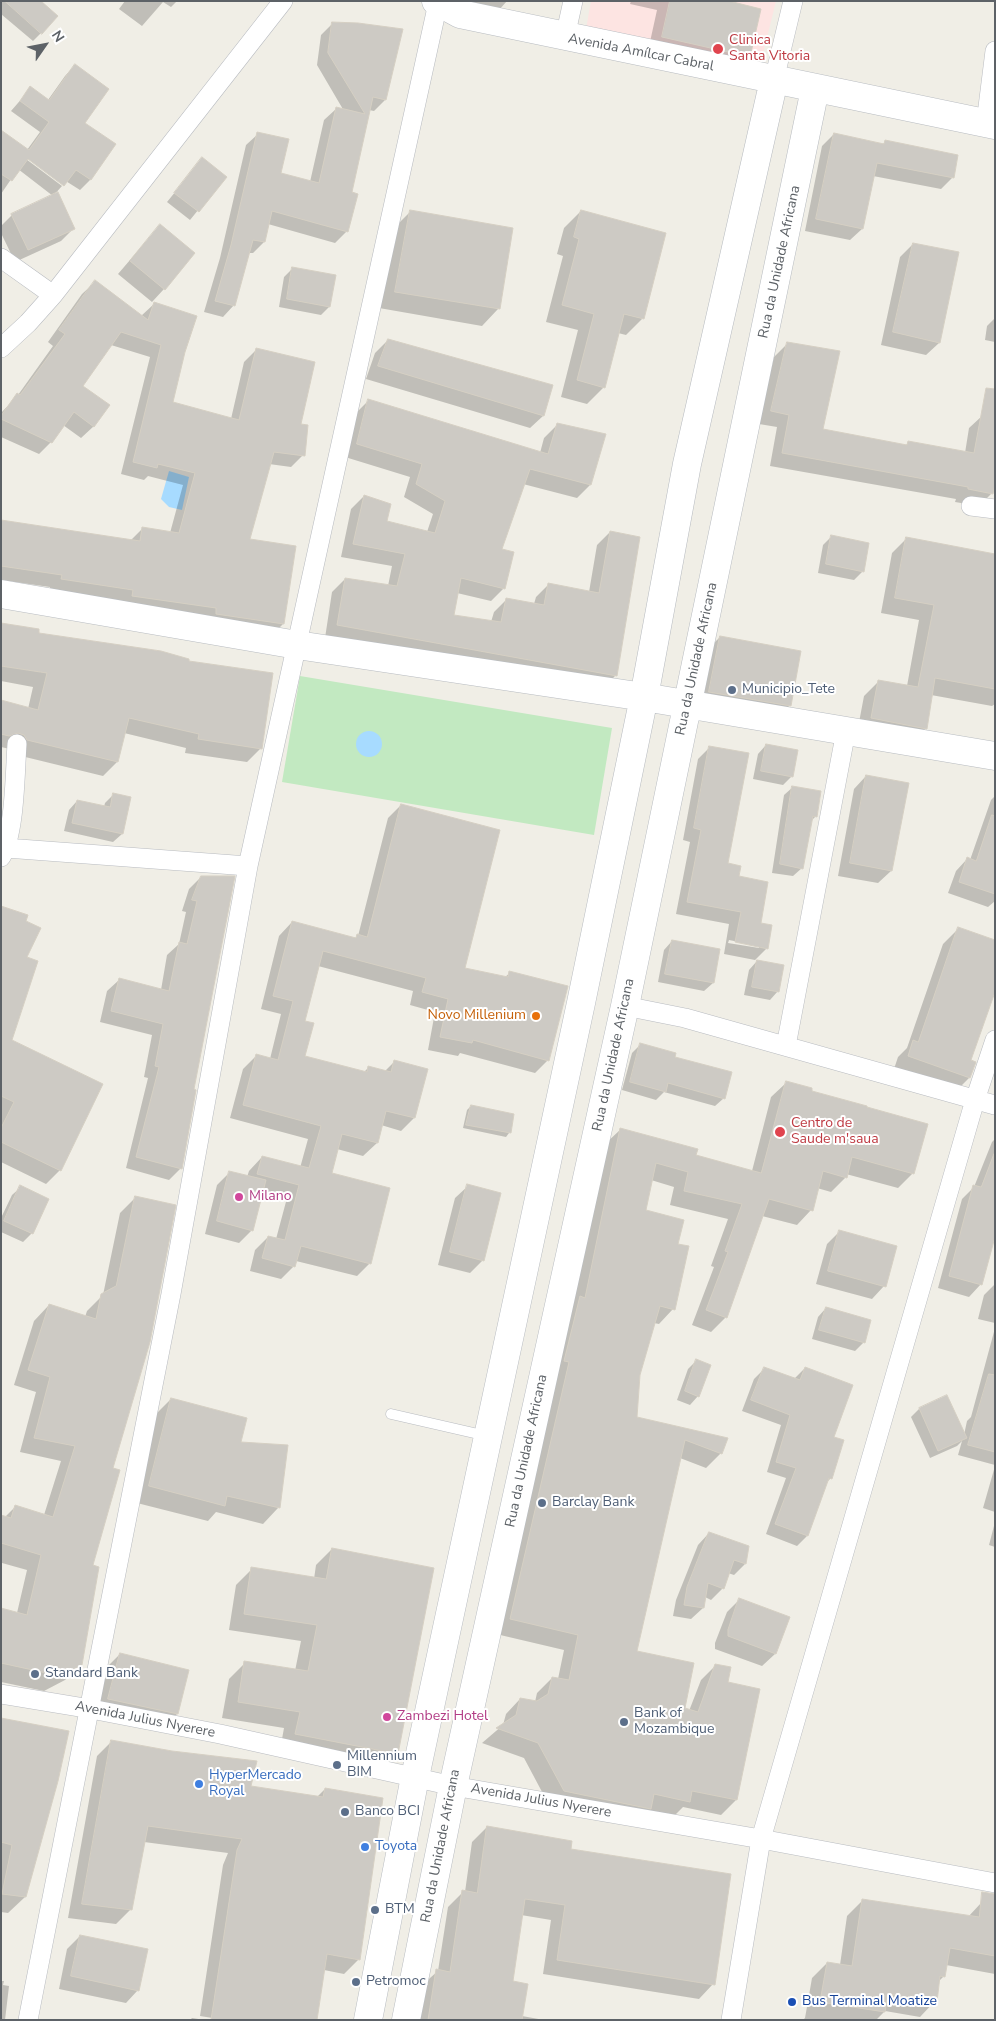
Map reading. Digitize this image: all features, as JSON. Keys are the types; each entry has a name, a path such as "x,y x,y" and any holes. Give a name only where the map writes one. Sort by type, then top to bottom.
{"street":[{"path":"1,348 28,323 53,295 283,1"},
{"path":"565,37 573,1"},
{"path":"368,2020 415,1777 581,1003 644,697 687,464 793,1"},
{"path":"28,2020 91,1709 171,1294 248,866 437,2"},
{"name":"Avenida Amílcar Cabral","path":"437,2 460,14 990,124"},
{"path":"990,124 995,51"},
{"name":"Rua da Unidade Africana","path":"406,2020 453,1786 625,1006 815,89"},
{"path":"1,258 53,295"},
{"path":"971,506 995,509"},
{"path":"1,594 297,645 644,697 995,756"},
{"path":"786,1046 846,731"},
{"path":"17,744 13,800 4,852 248,866"},
{"path":"625,1006 685,1018 995,1105"},
{"path":"731,2020 761,1839 975,1100 995,1040"},
{"name":"Avenida Julius Nyerere","path":"1,1694 220,1734 453,1786 761,1839 995,1883"}],"lane":[{"path":"391,1414 488,1436"}],"shaded area":[{"name":"Clinica Santa Vitoria","path":"591,1 776,1 759,70 586,29"}],"green space":[{"path":"300,676 612,728 594,835 282,782"}],"water":[{"path":"169,471 189,477 182,510 169,507 161,499"},
{"path":"369,731 378,735 382,744 378,753 369,757 360,753 356,744 360,735"}],"building":[{"path":"5,1 41,1 58,16 42,34"},
{"path":"670,1 729,1 761,9 750,57 662,37"},
{"path":"332,22 358,23 403,29 386,100 373,97 352,192 358,194 348,232 272,211 265,242 253,240 235,306 215,301 231,245 257,132 289,139 281,173 319,183 336,107 365,114 328,53"},
{"path":"75,64 109,89 85,123 116,144 91,180 76,170 64,186 28,159 12,181 1,174 1,130 29,150 49,122 20,101 30,86 49,100"},
{"path":"834,133 884,144 885,140 958,155 954,178 877,163 863,229 816,219"},
{"path":"202,157 227,177 199,212 174,193"},
{"path":"58,192 75,229 28,250 11,214"},
{"path":"410,210 513,228 500,309 395,292"},
{"path":"581,210 666,233 644,319 624,314 605,388 577,380 594,314 562,305 579,239 574,237"},
{"path":"160,224 195,253 165,290 130,261"},
{"path":"913,243 959,252 940,343 893,332"},
{"path":"292,267 336,275 330,307 287,299"},
{"path":"95,280 148,320 154,302 197,316 185,352 173,402 239,420 256,348 315,362 301,424 308,425 305,456 274,452 250,539 296,546 284,624 216,614 216,608 132,596 133,590 61,579 62,575 1,566 1,520 140,541 142,527 179,533 195,473 158,464 157,468 133,462 161,345 121,332 83,386 110,405 94,427 74,412 52,443 1,419 1,416 17,393 20,395 65,334 59,330"},
{"path":"388,339 553,385 544,416 378,366"},
{"path":"787,342 840,351 823,429 907,445 908,441 974,453 986,388 995,389 995,484 993,494 968,489 968,487 782,453 789,415 771,411"},
{"path":"368,399 548,454 557,423 606,434 591,485 530,469 502,549 514,552 505,589 461,578 454,615 501,622 506,598 544,605 548,583 599,593 610,531 640,537 617,676 337,625 345,578 397,586 405,554 353,544 364,495 391,504 387,521 435,533 445,501 416,484 422,464 357,444"},
{"path":"831,535 869,543 864,572 826,564"},
{"path":"906,537 995,554 995,689 935,678 927,729 871,718 878,680 918,687 934,605 895,598"},
{"path":"1,623 39,629 39,633 161,651 189,659 189,661 273,673 262,749 198,739 199,734 129,718 118,762 27,740 24,735 18,733 9,736 1,734 1,700 38,710 47,673 1,666"},
{"path":"720,636 801,651 791,706 709,692"},
{"path":"766,744 798,750 793,777 761,771"},
{"path":"709,746 749,753 728,863 741,866 739,876 768,882 761,923 772,925 768,949 735,942 741,912 687,902 701,830 694,828"},
{"path":"866,775 909,783 892,871 850,863"},
{"path":"792,786 821,791 817,817 813,816 803,869 780,864"},
{"path":"113,793 131,797 123,834 72,823 77,800 110,807"},
{"path":"401,804 500,830 465,968 508,977 509,971 568,986 549,1061 473,1040 472,1043 440,1037 448,999 422,992 426,978 323,951 305,1021 314,1023 305,1056 367,1072 368,1066 391,1072 394,1060 428,1069 415,1118 386,1111 378,1143 342,1134 332,1173 390,1188 371,1264 301,1246 295,1267 262,1258 268,1236 285,1240 299,1185 257,1174 262,1156 309,1168 321,1126 243,1105 256,1054 278,1060 293,1001 273,996 292,921 356,938 357,934 367,937"},
{"path":"992,815 995,816 995,894 959,882 967,857 976,861"},
{"path":"201,876 235,876 194,1089 196,1090 182,1169 136,1157 159,1067 155,1066 163,1024 111,1011 119,978 169,991 179,942 187,944 197,901 192,900"},
{"path":"1,906 28,915 26,921 41,928 27,957 38,961 12,1040 103,1084 61,1171 1,1142 1,1128 14,1102 1,1096"},
{"path":"958,927 995,940 995,992 971,1060 976,1062 970,1078 908,1056 913,1040 918,1042"},
{"path":"672,940 720,949 714,983 665,974"},
{"path":"757,960 784,965 779,992 752,987"},
{"path":"640,1043 676,1053 675,1057 732,1072 725,1099 668,1083 666,1092 630,1082"},
{"path":"786,1081 812,1088 812,1091 928,1124 914,1174 852,1157 847,1178 823,1171 813,1211 769,1199 727,1318 706,1310 728,1252 725,1251 742,1204 684,1191 688,1172 656,1163 646,1210 684,1220 678,1244 689,1246 675,1310 660,1306 640,1375 637,1417 728,1438 722,1454 685,1440 637,1651 694,1663 685,1708 698,1712 715,1664 731,1667 728,1682 760,1689 737,1800 692,1791 690,1802 654,1794 651,1809 564,1791 538,1743 496,1728 516,1715 520,1698 537,1701 548,1694 552,1677 569,1680 578,1635 510,1619 569,1362 564,1361 580,1296 585,1298 620,1128 698,1149 696,1155 761,1173"},
{"path":"471,1105 514,1114 511,1133 466,1125"},
{"path":"994,1154 995,1237 982,1285 949,1276 973,1185 981,1187"},
{"path":"229,1171 266,1180 253,1231 217,1221"},
{"path":"467,1184 501,1193 484,1261 450,1252"},
{"path":"20,1185 49,1199 33,1234 4,1221"},
{"path":"135,1196 176,1205 150,1342 113,1468 120,1470 93,1565 99,1567 82,1665 60,1676 1,1663 1,1608 27,1615 41,1555 1,1543 1,1515 11,1518 15,1505 53,1517 75,1446 34,1438 50,1377 28,1370 49,1304 96,1319 101,1294 116,1286"},
{"path":"839,1230 897,1246 886,1287 828,1271"},
{"path":"826,1307 871,1320 865,1343 819,1330"},
{"path":"696,1359 711,1365 699,1397 685,1391"},
{"path":"764,1367 800,1380 805,1367 853,1385 834,1437 844,1440 832,1479 829,1478 808,1536 775,1524 796,1468 776,1462 790,1415 751,1400"},
{"path":"989,1374 995,1375 995,1452 968,1445"},
{"path":"947,1395 967,1438 938,1451 919,1408"},
{"path":"171,1398 247,1418 241,1442 288,1445 280,1508 227,1496 225,1506 149,1486"},
{"path":"709,1532 749,1546 746,1564 734,1560 724,1589 708,1583 704,1608 684,1605 687,1587"},
{"path":"332,1548 434,1568 398,1754 295,1734 300,1712 238,1702 244,1661 308,1671 317,1625 244,1614 251,1567 326,1579"},
{"path":"739,1598 790,1617 776,1654 728,1636 728,1630"},
{"path":"120,1653 189,1670 178,1714 108,1699"},
{"path":"1,1718 69,1731 58,1781 26,1897 2,1894 12,1845 1,1842"},
{"path":"111,1740 172,1751 257,1761 251,1786 323,1797 325,1788 383,1798 360,1960 327,1954 317,2020 211,2020 237,1850 242,1839 148,1826 132,1910 82,1904"},
{"path":"487,1826 572,1841 571,1849 731,1874 715,1985 557,1960 565,1905 525,1899 513,1981 528,1984 522,2020 428,2020 436,1969 450,1972 462,1890 477,1893"},
{"path":"982,1892 995,1894 995,1956 950,1948 945,1977 940,1976 937,2002 888,1994 885,2012 820,2002 827,1962 852,1966 862,1899 979,1917"},
{"path":"80,1935 148,1949 139,1991 71,1976"}],"place":[{"name":"Clinica Santa Vitoria","path":"718,49"},
{"name":"Municipio_Tete","path":"732,690"},
{"name":"Novo Millenium","path":"536,1016"},
{"name":"Centro de Saude m'saua","path":"780,1132"},
{"name":"Milano","path":"239,1197"},
{"name":"Barclay Bank","path":"542,1503"},
{"name":"Standard Bank","path":"35,1674"},
{"name":"Zambezi Hotel","path":"387,1717"},
{"name":"Bank of Mozambique","path":"624,1722"},
{"name":"Millennium BIM","path":"337,1765"},
{"name":"HyperMercado Royal","path":"199,1784"},
{"name":"Banco BCI","path":"345,1812"},
{"name":"Toyota","path":"365,1847"},
{"name":"BTM","path":"375,1910"},
{"name":"Petromoc","path":"356,1982"},
{"name":"Bus Terminal Moatize","path":"792,2002"}]}
